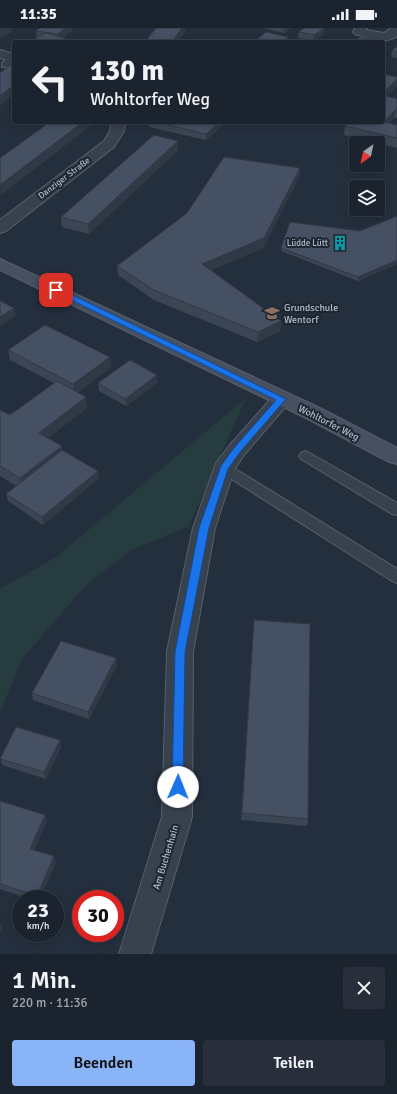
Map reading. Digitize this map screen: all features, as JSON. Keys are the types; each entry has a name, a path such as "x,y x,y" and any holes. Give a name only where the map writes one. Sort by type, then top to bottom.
{"main road":[{"name":"Wohltorfer Weg","path":"0,264 313,413 397,457"}],"street":[{"path":"361,28 359,30 360,32 384,37 390,36 397,29"},
{"name":"Danziger Straße","path":"2,223 109,144 116,134 118,124"},
{"name":"Am Buchenhain","path":"135,954 177,817 180,652 204,528 224,468 237,450 282,399"}],"lane":[{"path":"306,456 397,510"},
{"path":"224,468 397,577"}],"green space":[{"path":"246,398 189,526 130,551 86,585 22,659 0,712 0,589 56,557"}],"building":[{"path":"40,28 65,28 58,34 36,31"},
{"path":"156,28 182,28 173,40 147,40"},
{"path":"304,28 324,28 314,35 299,32"},
{"path":"266,32 288,37 284,40 256,40"},
{"path":"46,33 70,40 32,40"},
{"path":"360,37 377,40 356,40"},
{"path":"397,46 397,52 392,51"},
{"path":"12,64 12,87 0,96 0,73"},
{"path":"385,74 397,77 397,79 385,91"},
{"path":"385,96 397,99 396,109 385,121"},
{"path":"385,122 397,125 397,138 345,126 347,124 385,124"},
{"path":"47,124 80,124 0,185 0,158"},
{"path":"164,124 217,124 206,134"},
{"path":"154,135 178,141 88,224 61,217"},
{"path":"224,157 300,168 264,238 202,264 281,321 258,332 154,290 117,266 187,213"},
{"name":"Lüdde Lütt","path":"397,216 397,260 358,277 281,248 290,222 360,231"},
{"path":"0,301 14,308 0,317"},
{"path":"45,325 110,357 73,384 8,350"},
{"path":"130,360 157,375 125,399 98,383"},
{"path":"57,381 86,397 39,433 62,446 20,478 0,466 0,410 10,415"},
{"path":"62,450 98,471 42,517 6,494"},
{"path":"254,620 310,624 308,819 242,813"},
{"path":"61,641 116,658 88,712 32,693"},
{"path":"16,727 60,740 44,772 0,759"},
{"path":"0,801 45,815 30,849 54,856 40,890 18,890 0,884"}],"place":[{"name":"Lüdde Lütt","path":"340,243"},
{"name":"Grundschule Wentorf","path":"272,313"}],"route":[{"path":"56,290 282,399 237,450 224,468 204,528 180,652 178,787"}]}
